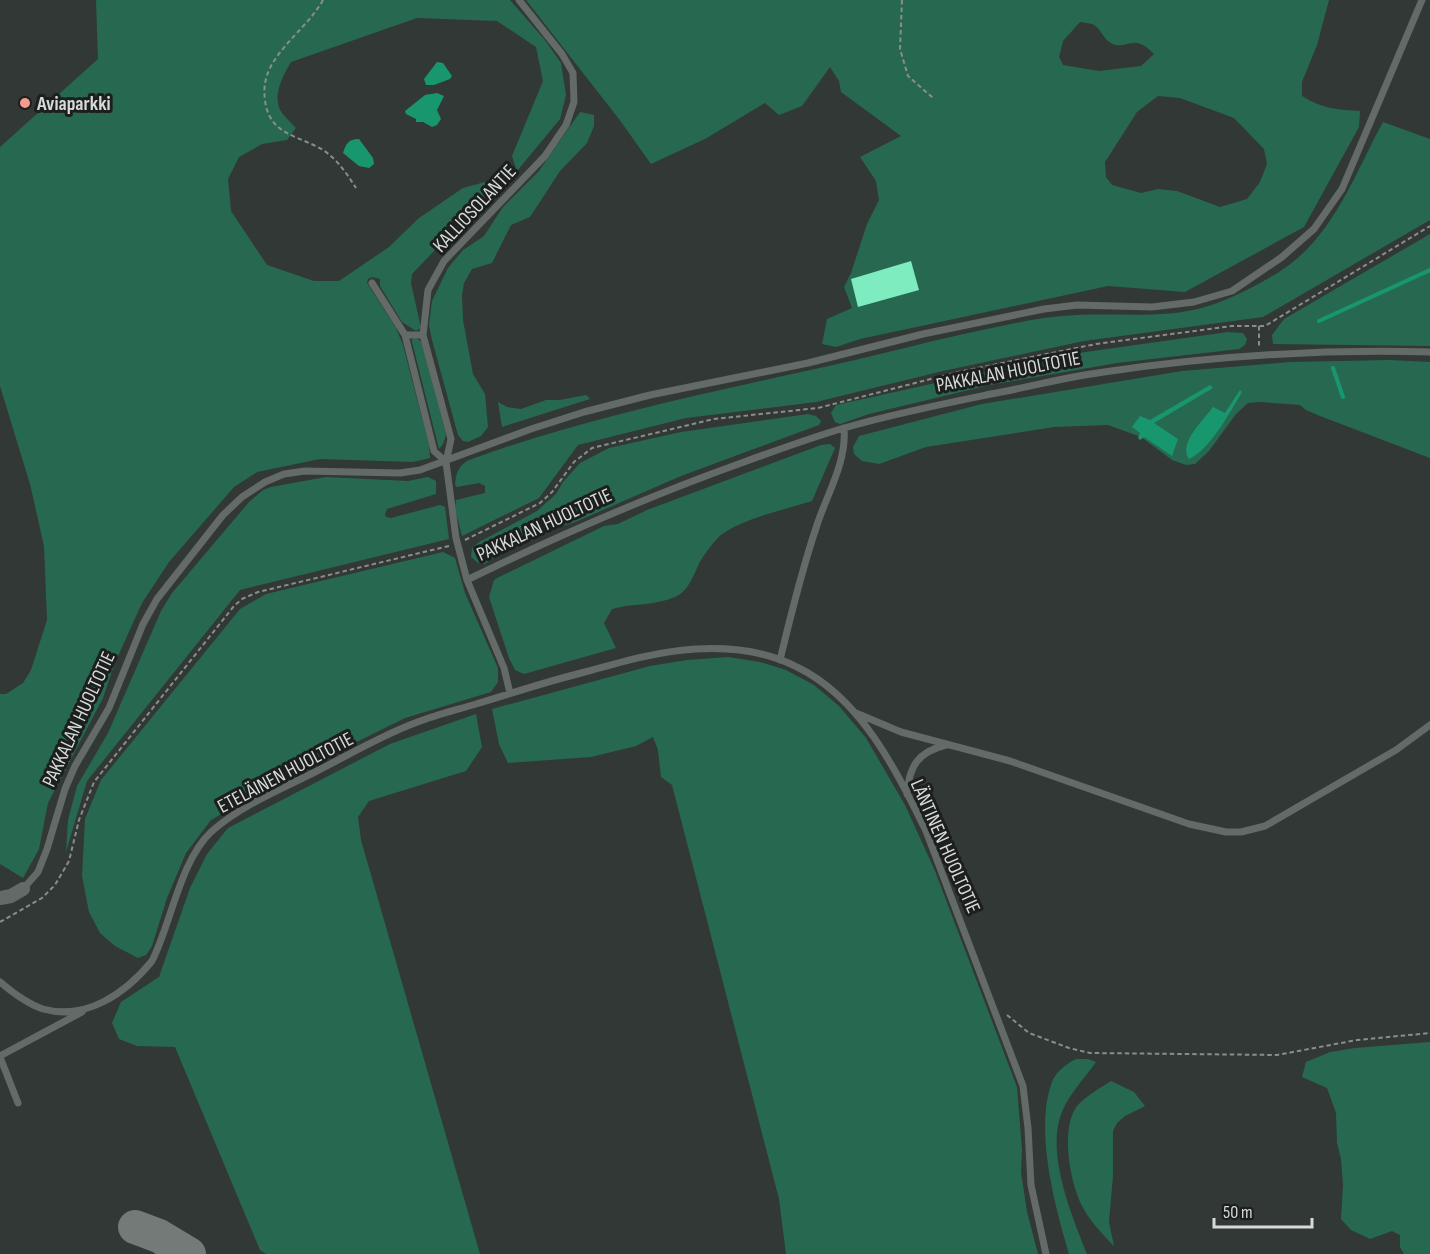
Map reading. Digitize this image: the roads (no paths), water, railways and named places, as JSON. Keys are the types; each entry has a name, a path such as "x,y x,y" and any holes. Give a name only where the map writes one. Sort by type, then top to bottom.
{"street":[{"name":"PAKKALAN HUOLTOTIE","path":"0,898 11,896 23,889"}],"lane":[{"name":"KALLIOSOLANTIE","path":"446,462 451,439 423,335 428,290 444,261 545,156 566,125 574,102 573,73 562,54 519,0"},
{"path":"372,283 405,335 434,451 446,462 531,429 584,412 650,395 808,363 934,332 1044,309 1077,305 1152,308 1194,302 1232,291 1282,257 1314,229 1342,189 1422,0"},
{"path":"405,335 423,335"},
{"name":"PAKKALAN HUOLTOTIE","path":"23,889 38,872 65,789 75,766 109,708 143,624 157,599 223,515 242,497 265,482 284,474 333,470 400,473 446,462 456,538 467,580 654,496 797,443 844,428 920,409 1102,372 1191,361 1366,350 1430,352"},
{"path":"780,660 802,571 817,523 842,458 846,442 844,428"},
{"path":"467,580 504,668 510,693"},
{"name":"LÄNTINEN HUOLTOTIE","path":"510,693 615,664 685,650 736,650 780,660 808,673 825,685 854,712 882,749 926,831 1023,1086 1031,1185 1046,1254"},
{"name":"ETELÄINEN HUOLTOTIE","path":"92,1007 117,994 141,975 152,962 192,860 210,833 228,819 273,793 414,723 510,693"},
{"path":"854,712 902,732 1010,761 1189,824 1212,830 1241,832 1265,826 1283,817 1396,750 1430,725"},
{"path":"907,794 908,777 914,764 933,748 948,744"},
{"path":"0,982 19,997 43,1009 61,1012 92,1007"},
{"path":"18,1103 0,1057 92,1007"}],"waterway":[{"path":"1319,321 1430,270"},
{"path":"1333,368 1343,397"}],"place":[{"name":"Aviaparkki","path":"25,103"}]}
